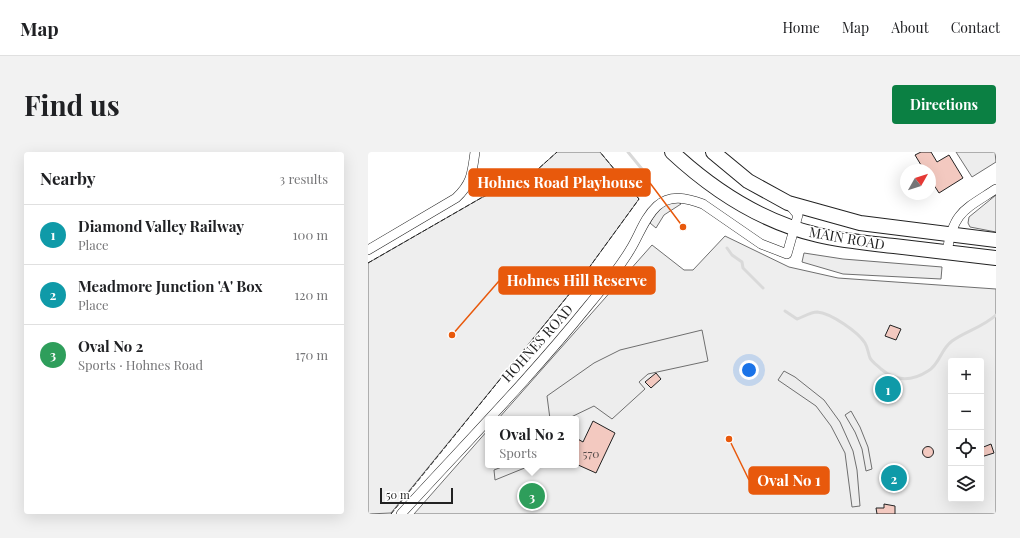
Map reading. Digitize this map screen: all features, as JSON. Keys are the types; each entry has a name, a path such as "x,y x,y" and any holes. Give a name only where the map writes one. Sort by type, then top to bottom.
{"main road":[{"name":"MAIN ROAD","path":"672,152 704,180 724,194 765,217 795,228 844,240 996,258"},
{"name":"MAIN ROAD","path":"713,152 748,181 788,203 860,223 996,240"}],"street":[{"path":"368,250 456,198 466,188 471,177 475,152"},
{"path":"947,252 949,235 959,216 996,189"},
{"name":"HOHNES ROAD","path":"490,416 569,329 603,288 630,250 649,216 663,202 681,198 703,204 761,244 787,254 798,215 788,203"},
{"name":"HOHNES ROAD","path":"401,514 485,422"}],"shaded area":[{"path":"557,152 600,152 639,199 575,287 391,513 368,514 368,263 481,198 537,170"},
{"path":"956,152 995,152 996,162 972,177"},
{"path":"996,195 996,232 970,227 968,223 969,217"},
{"path":"676,200 681,204 664,215 656,228 650,223 662,205"},
{"path":"725,236 789,267 838,278 996,289 996,514 414,514 485,433 485,468 579,468 579,416 501,416 652,245 684,270 693,270"},
{"path":"804,253 843,259 942,267 941,279 843,274 802,262"},
{"path":"702,330 708,361 648,374 639,382 645,389 612,419 594,406 573,416 550,416 547,396 594,363 620,350"},
{"path":"784,371 795,377 824,400 840,422 853,451 857,470 860,506 852,507 845,453 831,426 816,406 778,380"},
{"path":"851,411 860,427 868,447 872,469 866,471 862,449 855,432 845,415"},
{"path":"499,468 525,468 495,480 494,470"}],"building":[{"path":"921,152 931,152 937,162 949,155 963,178 939,193 936,188 936,164 920,164 915,155"},
{"path":"890,325 901,329 896,340 885,336"},
{"path":"656,373 661,379 651,388 645,382"},
{"path":"593,421 615,433 596,473 579,465 579,440 583,442"},
{"path":"991,444 994,453 984,456 984,447"},
{"path":"928,446 932,448 934,452 932,456 928,458 924,456 922,452 924,448"},
{"path":"891,475 898,477 896,482 889,480"},
{"path":"884,504 895,506 895,514 877,514 876,508 884,508"}],"waterway":[{"path":"628,152 646,174"},
{"path":"727,248 732,255 742,262 743,268 763,288"},
{"path":"785,311 797,319 815,312 823,313 836,319 862,339 866,345 870,358 875,364 892,376 904,379 910,379 922,375 928,371 935,365 945,348 952,341 986,323 996,315"}],"fence":[{"path":"368,263 481,198 537,170 557,152"},
{"path":"391,514 575,287 639,199 600,152"}],"place":[{"name":"Hohnes Road Playhouse","path":"683,227"},
{"name":"Hohnes Hill Reserve","path":"452,335"},
{"name":"Diamond Valley Railway","path":"888,389"},
{"name":"Oval No 1","path":"729,439"},
{"name":"Meadmore Junction 'A' Box","path":"894,478"},
{"name":"Oval No 2","path":"532,496"}]}
